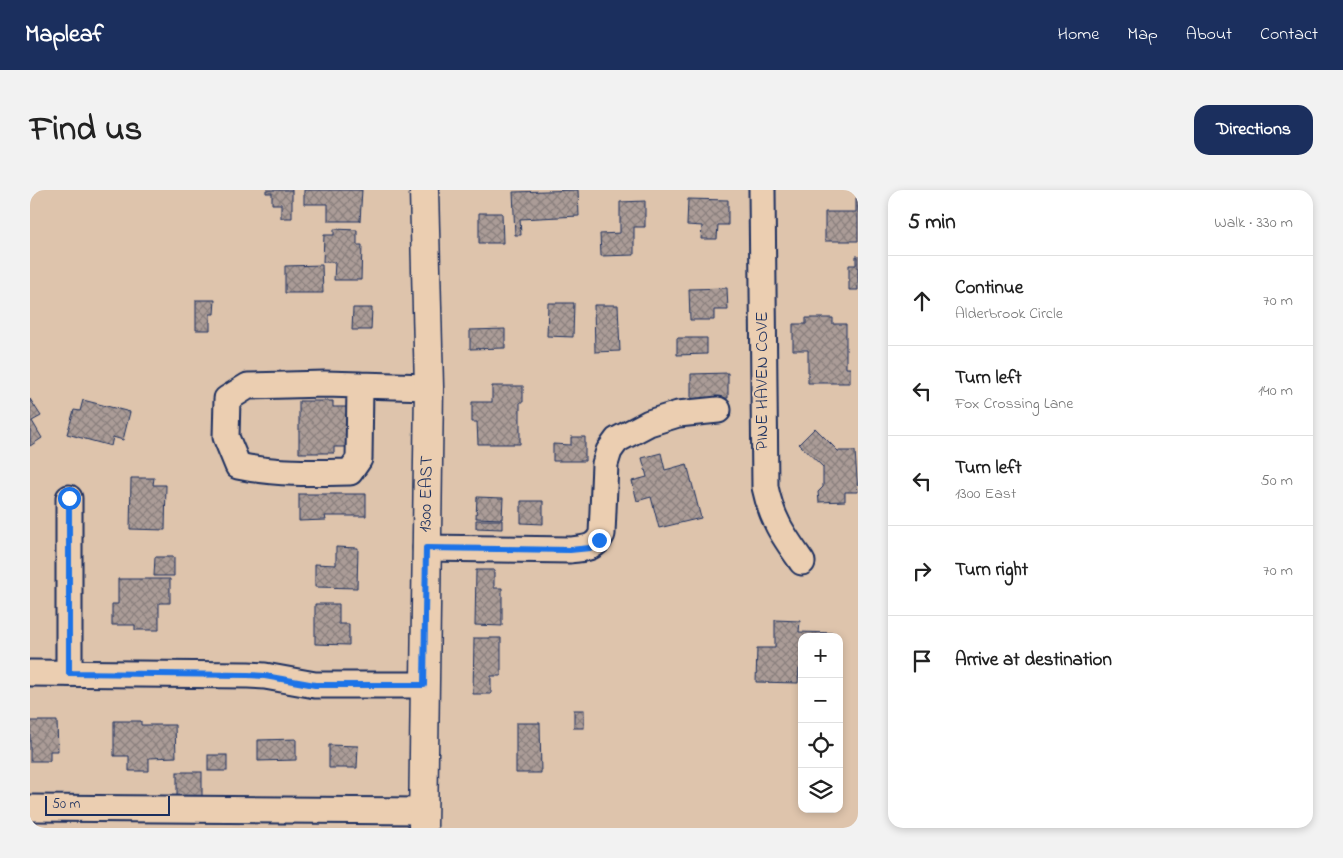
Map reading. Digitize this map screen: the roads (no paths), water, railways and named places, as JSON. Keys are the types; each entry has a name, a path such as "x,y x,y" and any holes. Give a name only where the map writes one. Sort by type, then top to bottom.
{"main road":[{"name":"1300 EAST","path":"423,819 429,387 424,190"}],"street":[{"name":"PINE HAVEN COVE","path":"762,190 765,488 770,509 780,530 802,562"},
{"path":"360,386 360,459 350,472 290,473 238,466 226,438 227,399 248,386 325,384 429,387"},
{"path":"426,548 570,550 590,548 599,540 602,534 605,464 609,451 617,440 630,432 678,414 718,410"},
{"path":"69,498 69,673"},
{"path":"30,673 248,675 265,676 315,685 424,685"},
{"path":"30,808 423,819"}]}
